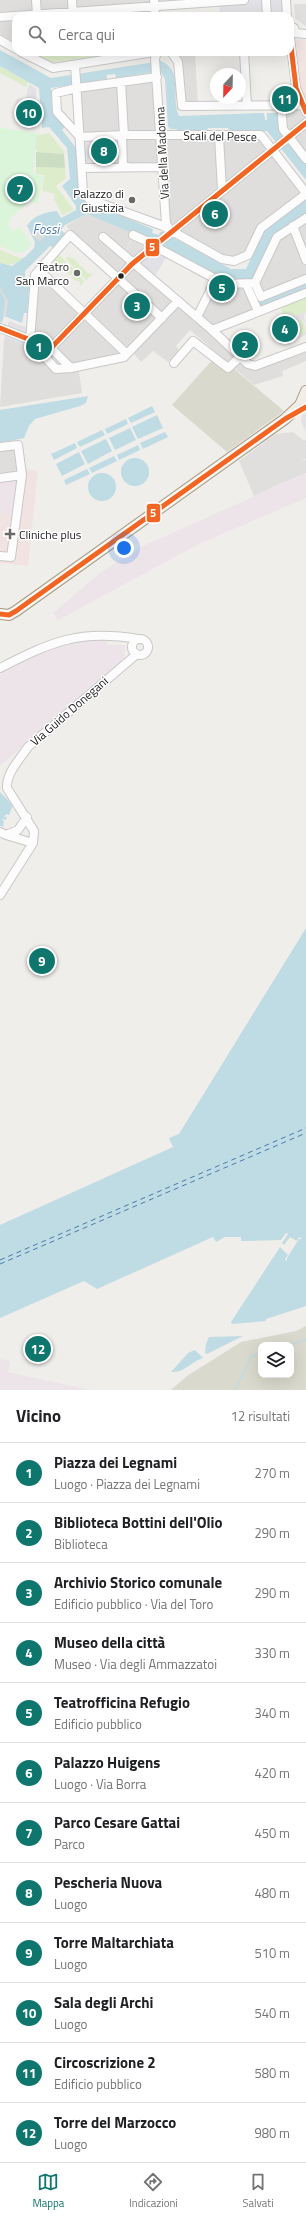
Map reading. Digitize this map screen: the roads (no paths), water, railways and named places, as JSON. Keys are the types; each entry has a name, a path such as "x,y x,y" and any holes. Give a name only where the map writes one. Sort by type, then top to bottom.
{"main road":[{"path":"285,419 300,405 306,393"},
{"path":"0,614 11,614 16,611 285,419 306,407"}],"street":[{"path":"36,0 37,12"},
{"path":"72,0 73,12"},
{"path":"91,12 154,5 244,0"},
{"path":"266,0 266,12"},
{"path":"286,0 287,12"},
{"path":"0,17 12,16"},
{"path":"294,36 306,34"},
{"path":"0,40 12,47"},
{"path":"29,56 53,68 76,69 143,56"},
{"name":"Via della Madonna","path":"153,56 157,74 162,135 166,224 170,234"},
{"path":"174,56 178,62 182,106 281,105 305,108"},
{"path":"244,56 247,106"},
{"path":"294,56 296,88 305,108"},
{"path":"76,69 83,192 89,200 163,226 170,234 222,259 239,260 248,255 261,228 306,194 274,148"},
{"path":"80,137 57,112 56,93 77,86 121,82 157,74"},
{"path":"121,82 123,166 128,166 128,168"},
{"path":"281,105 282,129 306,159"},
{"path":"42,354 51,348 134,263 306,123"},
{"name":"Scali del Pesce","path":"80,137 123,138 162,135 261,135 274,148"},
{"path":"219,136 222,190"},
{"path":"82,168 163,167"},
{"path":"306,218 278,237 255,283 261,297 306,279"},
{"path":"293,226 306,260"},
{"path":"133,235 225,284 255,283"},
{"path":"162,318 70,236 35,275 30,341 56,369 71,368 124,357 128,354 162,318 178,301"},
{"path":"103,237 212,330 248,364 255,366 306,346"},
{"path":"39,270 128,354"},
{"path":"197,317 216,279"},
{"path":"246,284 258,311"},
{"path":"212,330 306,293"},
{"path":"2,329 51,348 71,368"},
{"path":"174,363 192,341 228,368 240,358"},
{"path":"0,447 18,445 22,475 11,557 0,556"},
{"path":"0,478 22,475"},
{"path":"0,668 37,649 69,638 96,634 119,636 144,640 148,646 145,653 137,654 132,647 119,636"},
{"path":"132,647 134,642 138,639"},
{"name":"Via Guido Donegani","path":"27,817 7,788 8,779 15,766 28,747 137,654"},
{"path":"0,895 33,843 34,831 27,817 18,830 3,833"},
{"path":"3,833 33,843"}],"water":[{"name":"Fossi","path":"0,50 51,78 161,61 173,72 175,78 176,101 179,116 264,113 265,120 267,120 267,113 279,113 280,130 306,163 306,180 267,131 229,131 228,128 208,128 207,131 177,131 177,129 170,129 168,126 165,79 160,71 116,78 115,74 107,75 107,79 51,88 52,112 65,127 62,130 76,148 79,193 85,201 153,229 152,233 159,235 160,232 163,232 231,269 246,269 265,228 306,198 306,213 274,235 254,279 257,296 306,281 306,289 261,307 255,300 250,287 229,281 151,241 87,214 65,225 61,230 67,235 54,249 50,246 25,271 25,285 29,286 27,313 24,313 22,323 4,316 2,323 0,322 0,263 12,266 25,257 34,248 35,242 27,226 36,217 48,212 57,211 61,218 76,210 76,206 62,186 70,179 67,148 49,127 42,128 39,88 0,66"},
{"path":"88,396 86,403 80,406 35,419 29,426 24,438 0,443 0,410"},
{"path":"152,406 155,412 131,423 128,418"},
{"path":"157,415 163,428 138,439 132,427"},
{"path":"126,419 128,424 107,434 105,429"},
{"path":"130,428 136,440 115,450 109,438"},
{"path":"102,430 105,435 80,447 77,442"},
{"path":"165,432 168,437 143,449 140,443"},
{"path":"106,439 112,451 88,464 81,451"},
{"path":"75,443 77,448 54,460 51,454"},
{"path":"138,445 140,450 119,460 117,455"},
{"path":"79,452 85,464 62,476 56,464"},
{"path":"114,456 117,461 92,473 89,468"},
{"path":"135,458 145,462 149,472 145,482 135,486 125,482 121,472 125,462"},
{"path":"87,469 90,474 66,485 64,480"},
{"path":"102,473 112,477 116,487 112,497 102,501 92,497 88,487 92,477"},
{"path":"0,792 13,805 9,815 6,814 4,817 7,817 6,820 3,819 1,821 4,820 3,827 0,826"},
{"path":"306,928 306,1306 266,1319 266,1321 232,1324 231,1322 280,1247 288,1255 285,1259 287,1261 287,1258 299,1239 302,1239 299,1237 297,1241 290,1237 284,1245 282,1243 288,1234 286,1233 281,1240 241,1241 241,1237 225,1237 216,1242 213,1237 97,1289 84,1281 0,1318 0,1225 173,1147 169,1138 179,1134"},
{"path":"243,1336 207,1354 205,1353 206,1344 209,1337"},
{"path":"195,1350 203,1358 180,1371 171,1372 188,1353"}],"waterway":[{"path":"294,1344 306,1340"},
{"path":"235,1390 251,1357 258,1354"}],"place":[{"name":"Circoscrizione 2","path":"285,99"},
{"name":"Sala degli Archi","path":"29,113"},
{"name":"Pescheria Nuova","path":"104,151"},
{"name":"Parco Cesare Gattai","path":"20,189"},
{"name":"Palazzo di Giustizia","path":"132,200"},
{"name":"Palazzo Huigens","path":"215,214"},
{"name":"Teatro San Marco","path":"77,273"},
{"name":"Teatrofficina Refugio","path":"222,288"},
{"name":"Archivio Storico comunale","path":"137,306"},
{"name":"Museo della città","path":"285,329"},
{"name":"Biblioteca Bottini dell'Olio","path":"245,345"},
{"name":"Piazza dei Legnami","path":"39,347"},
{"name":"Cliniche plus","path":"10,534"},
{"name":"Torre Maltarchiata","path":"42,961"},
{"name":"Torre del Marzocco","path":"38,1349"}]}
